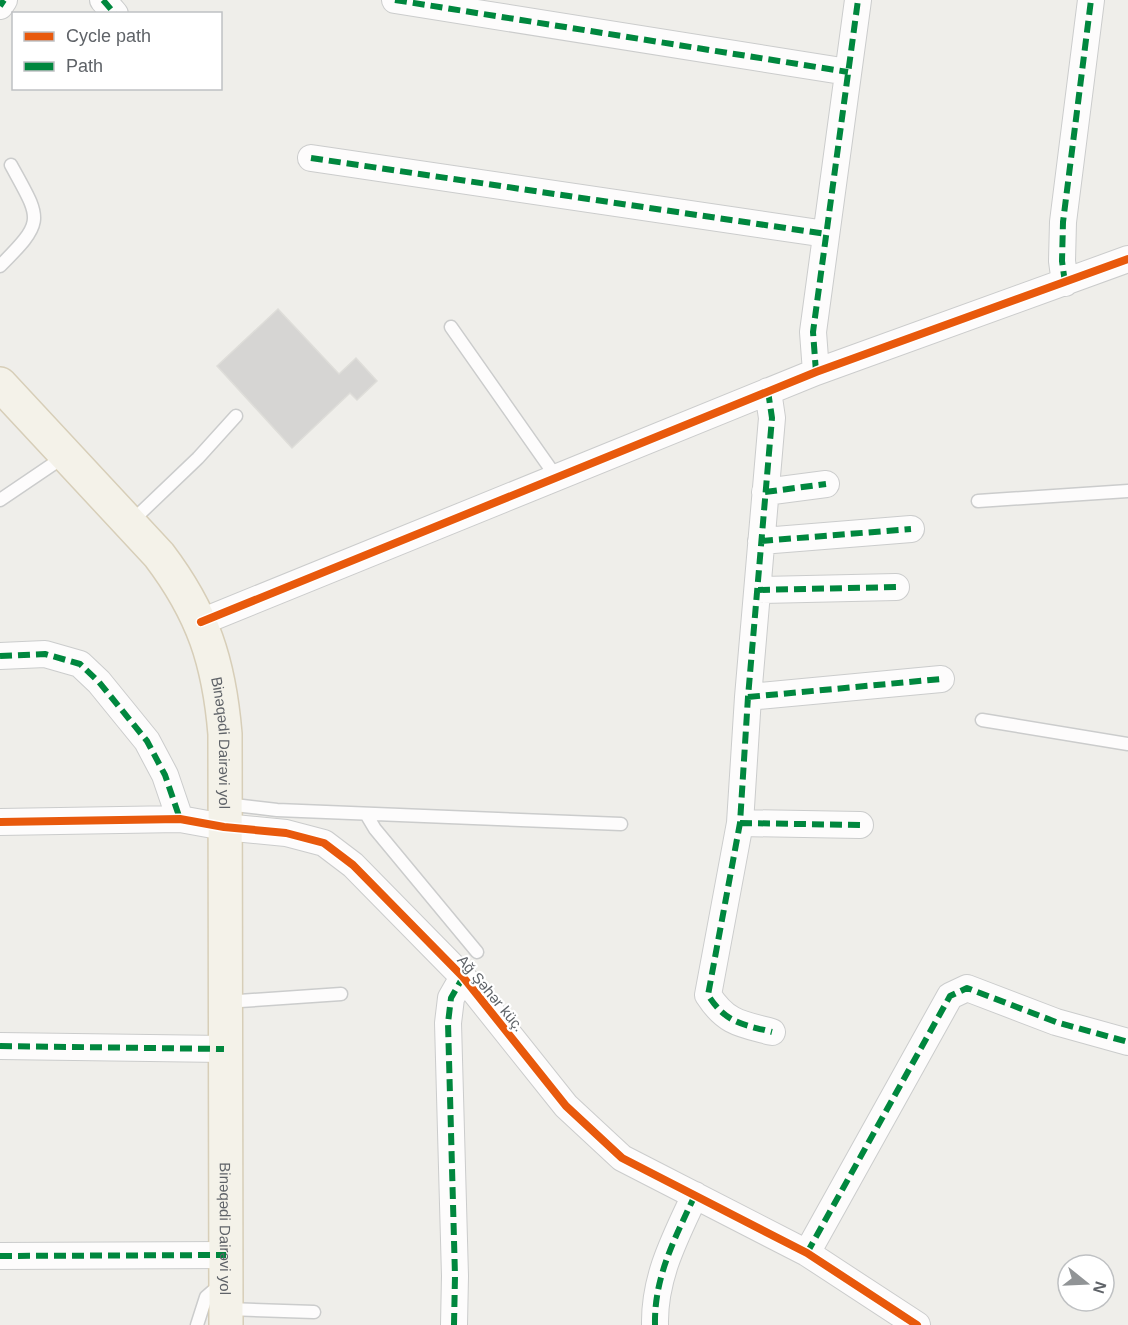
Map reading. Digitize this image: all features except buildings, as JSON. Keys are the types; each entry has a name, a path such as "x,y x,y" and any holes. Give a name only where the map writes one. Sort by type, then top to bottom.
{"main road":[{"name":"Binəqədi Dairəvi yol","path":"0,384 130,523 182,586 201,622 213,656 222,693 225,734 226,1292"}],"street":[{"path":"0,6 4,0"},
{"path":"103,0 113,12"},
{"path":"395,0 848,72"},
{"path":"816,372 813,332 858,0"},
{"path":"1065,283 1062,261 1063,222 1091,0"},
{"path":"311,158 826,234"},
{"path":"201,622 816,372 1128,259"},
{"path":"768,392 772,418 748,697 741,823 708,995 719,1012 734,1022 772,1032"},
{"path":"765,492 826,484"},
{"path":"761,541 911,529"},
{"path":"758,590 896,587"},
{"path":"0,656 45,654 80,664 99,682 147,741 165,775 180,819"},
{"path":"748,697 941,679"},
{"name":"Ağ Şəhər küç.","path":"0,822 180,819 224,816 324,843 353,865 463,977 566,1106 622,1158 807,1253 917,1325"},
{"path":"741,823 861,825"},
{"path":"454,1325 455,1276 448,1023 451,998 463,977"},
{"path":"807,1253 950,996 967,988 1056,1022 1128,1042"},
{"path":"0,1046 224,1049"},
{"path":"655,1325 654,1304 662,1267 695,1195"},
{"path":"0,1256 226,1292"}],"lane":[{"path":"0,266 29,237 36,220 34,208 11,165"},
{"path":"452,327 557,477"},
{"path":"130,523 198,458 236,416"},
{"path":"0,500 65,456"},
{"path":"978,501 1128,491"},
{"path":"982,720 1128,744"},
{"path":"224,816 277,810 621,824"},
{"path":"366,814 375,829 477,952"},
{"path":"224,1003 341,994"},
{"path":"197,1325 206,1297 226,1292 314,1312"}],"marked path":[{"path":"0,6 4,0"},
{"path":"103,0 113,12"},
{"path":"395,0 848,72"},
{"path":"816,372 813,332 858,0"},
{"path":"1065,283 1062,261 1063,222 1091,0"},
{"path":"311,158 826,234"},
{"path":"768,391 772,418 748,697 740,823 708,995 728,1017 772,1032"},
{"path":"765,492 826,484"},
{"path":"761,541 911,529"},
{"path":"758,590 896,587"},
{"path":"0,656 45,654 80,664 99,682 147,741 165,775 180,819"},
{"path":"748,697 941,679"},
{"path":"740,823 860,825"},
{"path":"454,1325 455,1276 448,1023 451,998 463,977"},
{"path":"807,1253 950,996 967,988 1056,1022 1128,1042"},
{"path":"0,1046 224,1049"},
{"path":"655,1325 662,1274 673,1242 695,1195"},
{"path":"0,1256 226,1255"}],"cycle path":[{"path":"201,622 816,372 1128,259"},
{"path":"0,822 180,819 224,827 286,833 324,843 353,865 463,977 566,1106 622,1158 807,1253 917,1325"}]}
